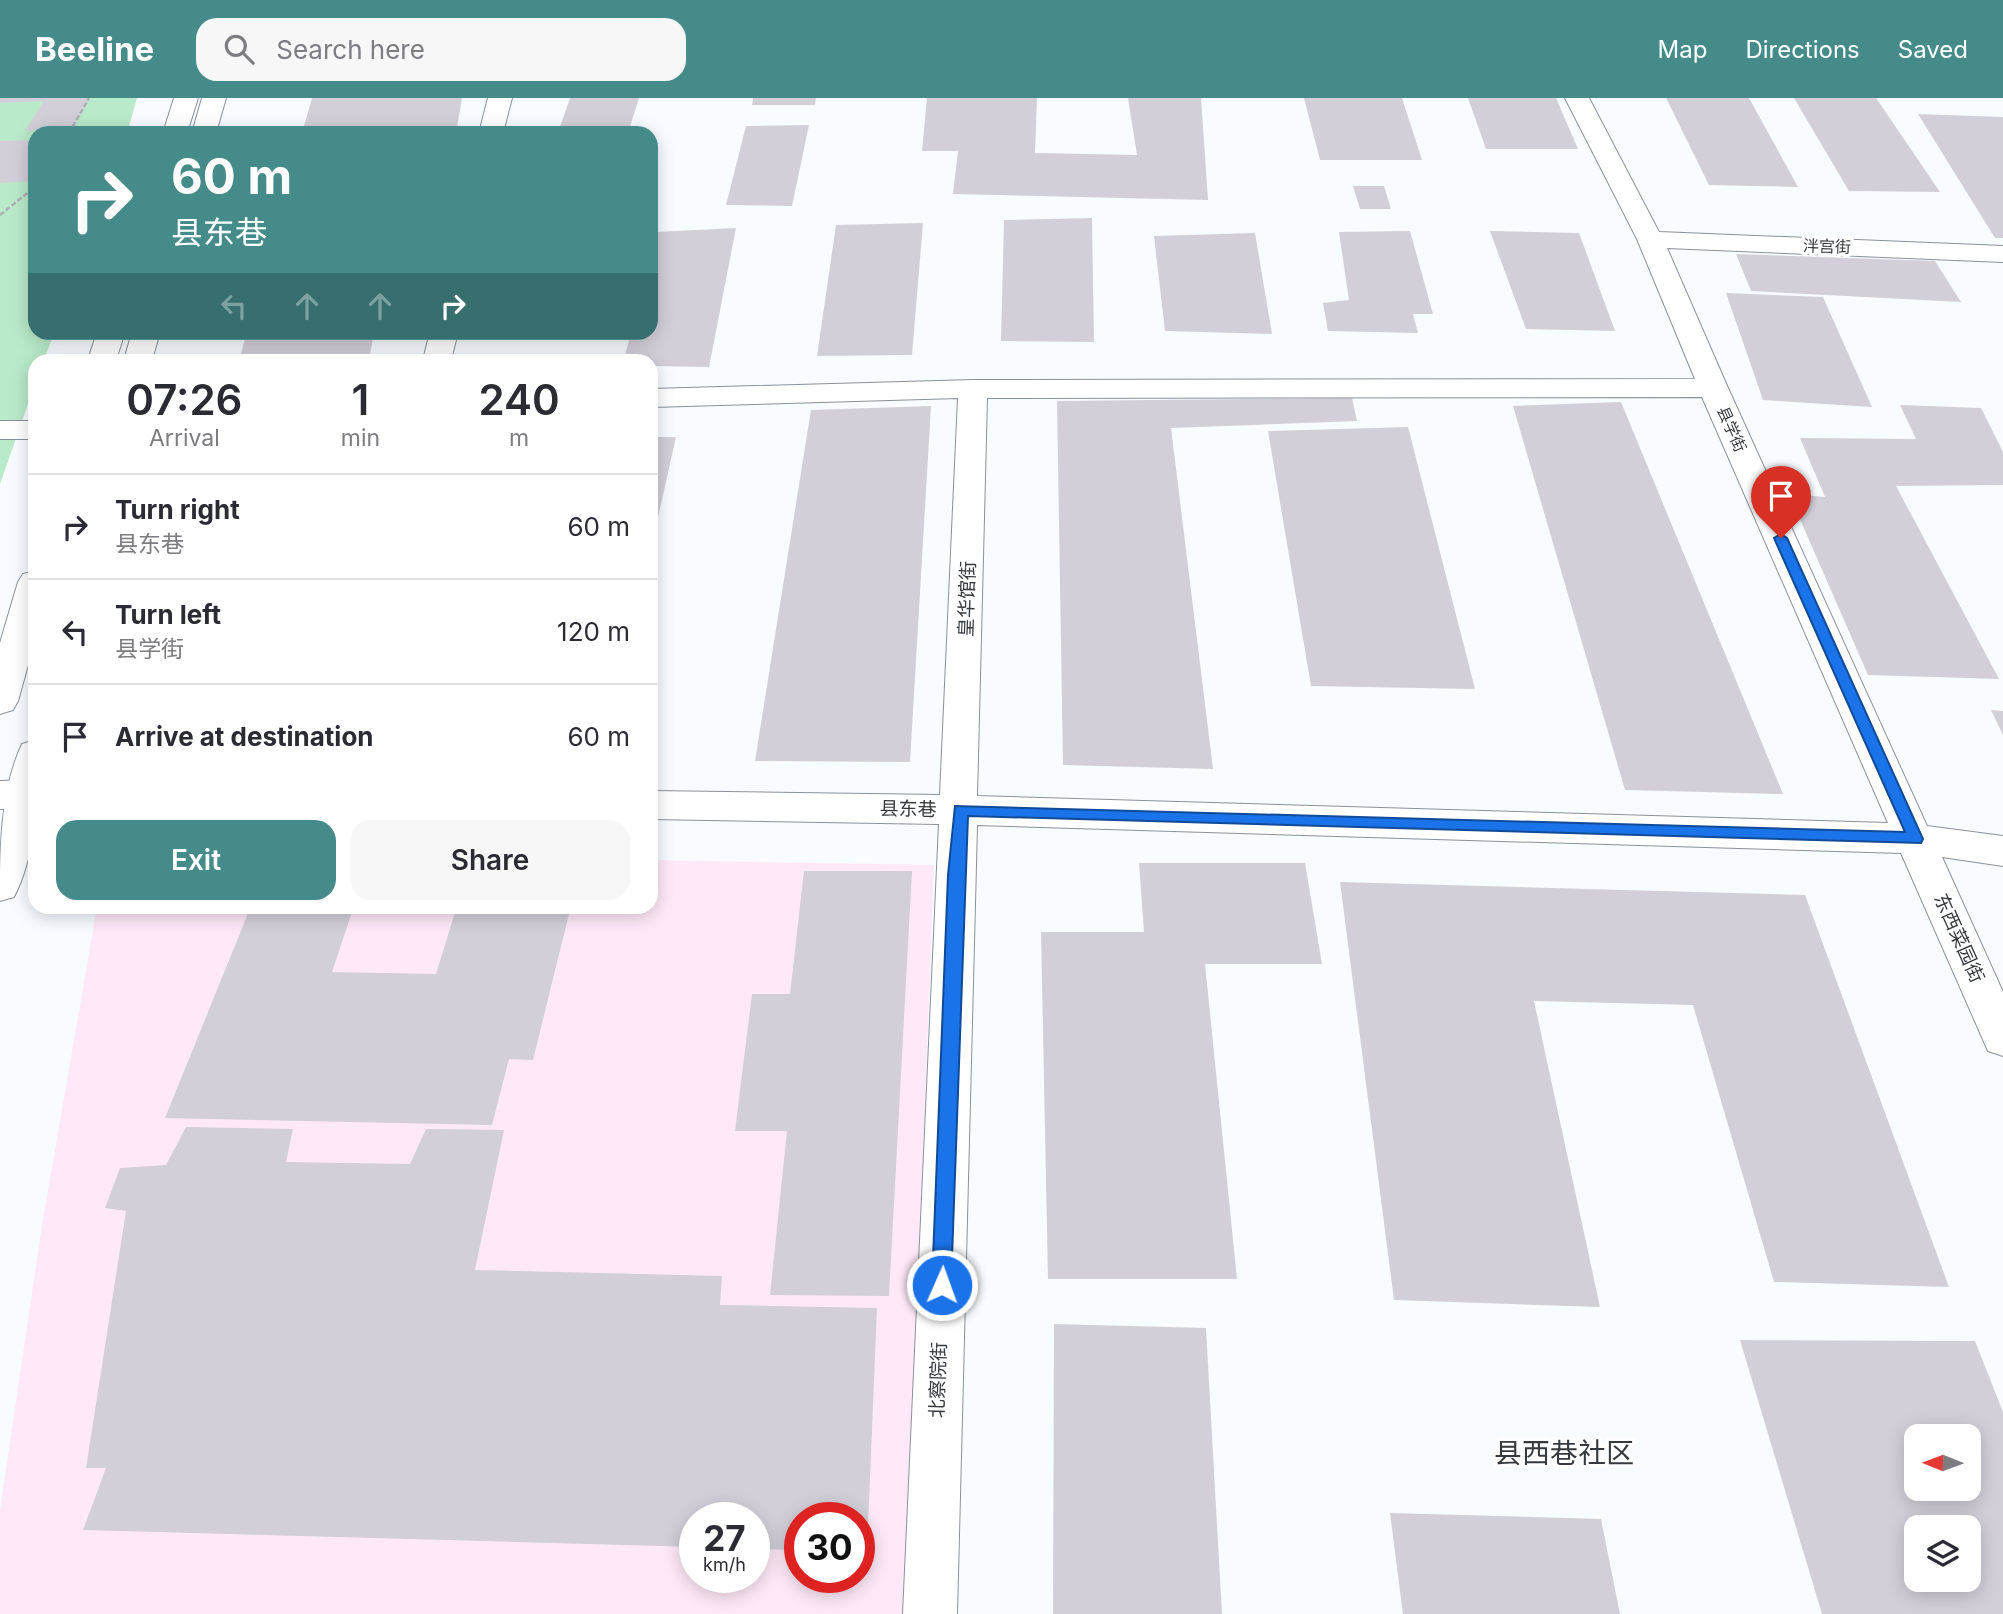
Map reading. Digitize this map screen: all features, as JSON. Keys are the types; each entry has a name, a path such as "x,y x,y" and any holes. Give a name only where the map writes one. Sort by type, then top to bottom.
{"street":[{"path":"177,126 186,98"},
{"path":"206,126 214,98"},
{"path":"493,126 500,98"},
{"name":"县学街","path":"1577,98 1650,239 1713,388 1916,839"},
{"name":"泮宫街","path":"1650,239 2003,254"},
{"path":"658,398 973,389 1713,388"},
{"name":"皇华馆街","path":"960,810 973,389"},
{"path":"0,430 28,430"},
{"path":"0,701 28,606"},
{"path":"0,886 20,794 28,772"},
{"name":"县东巷","path":"658,805 960,810 1916,839 2003,851"},
{"name":"北察院街","path":"930,1614 960,810"},
{"name":"东西菜园街","path":"1916,839 2003,1038"}],"path":[{"path":"73,126 89,98"},
{"path":"0,215 28,193"}],"shaded area":[{"path":"658,860 934,865 906,1614 0,1614 0,1510 42,1225 96,914 658,914"}],"green space":[{"path":"0,98 137,98 129,126 28,126 28,340 51,340 46,354 28,354 28,404 0,484"}],"building":[{"path":"0,98 90,98 74,126 28,126 44,101 0,103"},
{"path":"312,98 462,98 457,126 304,126"},
{"path":"570,98 639,98 630,126 560,126"},
{"path":"753,98 816,98 815,105 752,105"},
{"path":"927,98 1037,98 1035,153 1137,155 1128,98 1201,98 1208,200 953,194 958,151 922,151"},
{"path":"1304,98 1402,98 1422,160 1320,160"},
{"path":"1468,98 1556,98 1578,149 1486,149"},
{"path":"1666,98 1749,98 1798,187 1709,185"},
{"path":"1794,98 1876,98 1940,192 1849,191"},
{"path":"1918,114 2003,117 2003,238 1995,238"},
{"path":"809,125 792,206 726,205 746,126"},
{"path":"28,140 28,181 0,183 0,141"},
{"path":"1353,186 1384,186 1391,209 1360,209"},
{"path":"1092,218 1094,342 1001,341 1004,220"},
{"path":"923,223 912,355 817,356 836,225"},
{"path":"736,228 709,367 658,366 658,354 626,354 629,340 658,340 658,232"},
{"path":"1410,231 1433,314 1413,314 1418,333 1328,331 1323,303 1349,300 1339,232"},
{"path":"1490,231 1579,233 1615,331 1526,329"},
{"path":"1255,233 1272,334 1165,331 1154,236"},
{"path":"1736,254 1935,261 1961,302 1751,291"},
{"path":"1726,293 1823,297 1872,407 1763,400"},
{"path":"245,340 373,340 370,354 241,354"},
{"path":"1352,398 1357,421 1171,428 1213,769 1063,765 1057,401"},
{"path":"1621,402 1783,794 1625,790 1513,406"},
{"path":"1900,405 1981,408 2003,452 2003,485 1896,486 1999,679 1868,675 1789,494 1825,497 1800,438 1916,439"},
{"path":"931,406 910,762 755,761 811,410"},
{"path":"1408,427 1475,689 1311,686 1268,431"},
{"path":"658,437 676,437 658,517"},
{"path":"1991,710 2003,711 2003,735"},
{"path":"1139,863 1305,863 1322,964 1205,964 1237,1279 1048,1279 1041,932 1144,932"},
{"path":"804,871 912,871 889,1296 770,1295 787,1131 735,1131 752,994 790,994"},
{"path":"1340,882 1805,895 1949,1287 1774,1282 1693,1005 1534,1001 1600,1307 1394,1300"},
{"path":"248,914 351,914 332,972 436,974 455,914 569,914 533,1060 509,1059 492,1125 165,1118"},
{"path":"186,1127 293,1129 286,1162 410,1164 426,1129 504,1130 475,1270 722,1276 720,1305 877,1308 869,1502 784,1502 784,1550 770,1549 770,1502 679,1502 679,1547 83,1530 106,1468 86,1468 126,1211 105,1208 120,1168 166,1165"},
{"path":"1054,1324 1206,1328 1222,1614 1053,1614"},
{"path":"1740,1340 1975,1341 2003,1412 2003,1614 1822,1614"},
{"path":"1390,1513 1601,1519 1620,1614 1403,1614"}],"district":[{"name":"县西巷社区","path":"1564,1453"}],"route":[{"path":"942,1285 960,810 1916,839 1781,538"}]}
